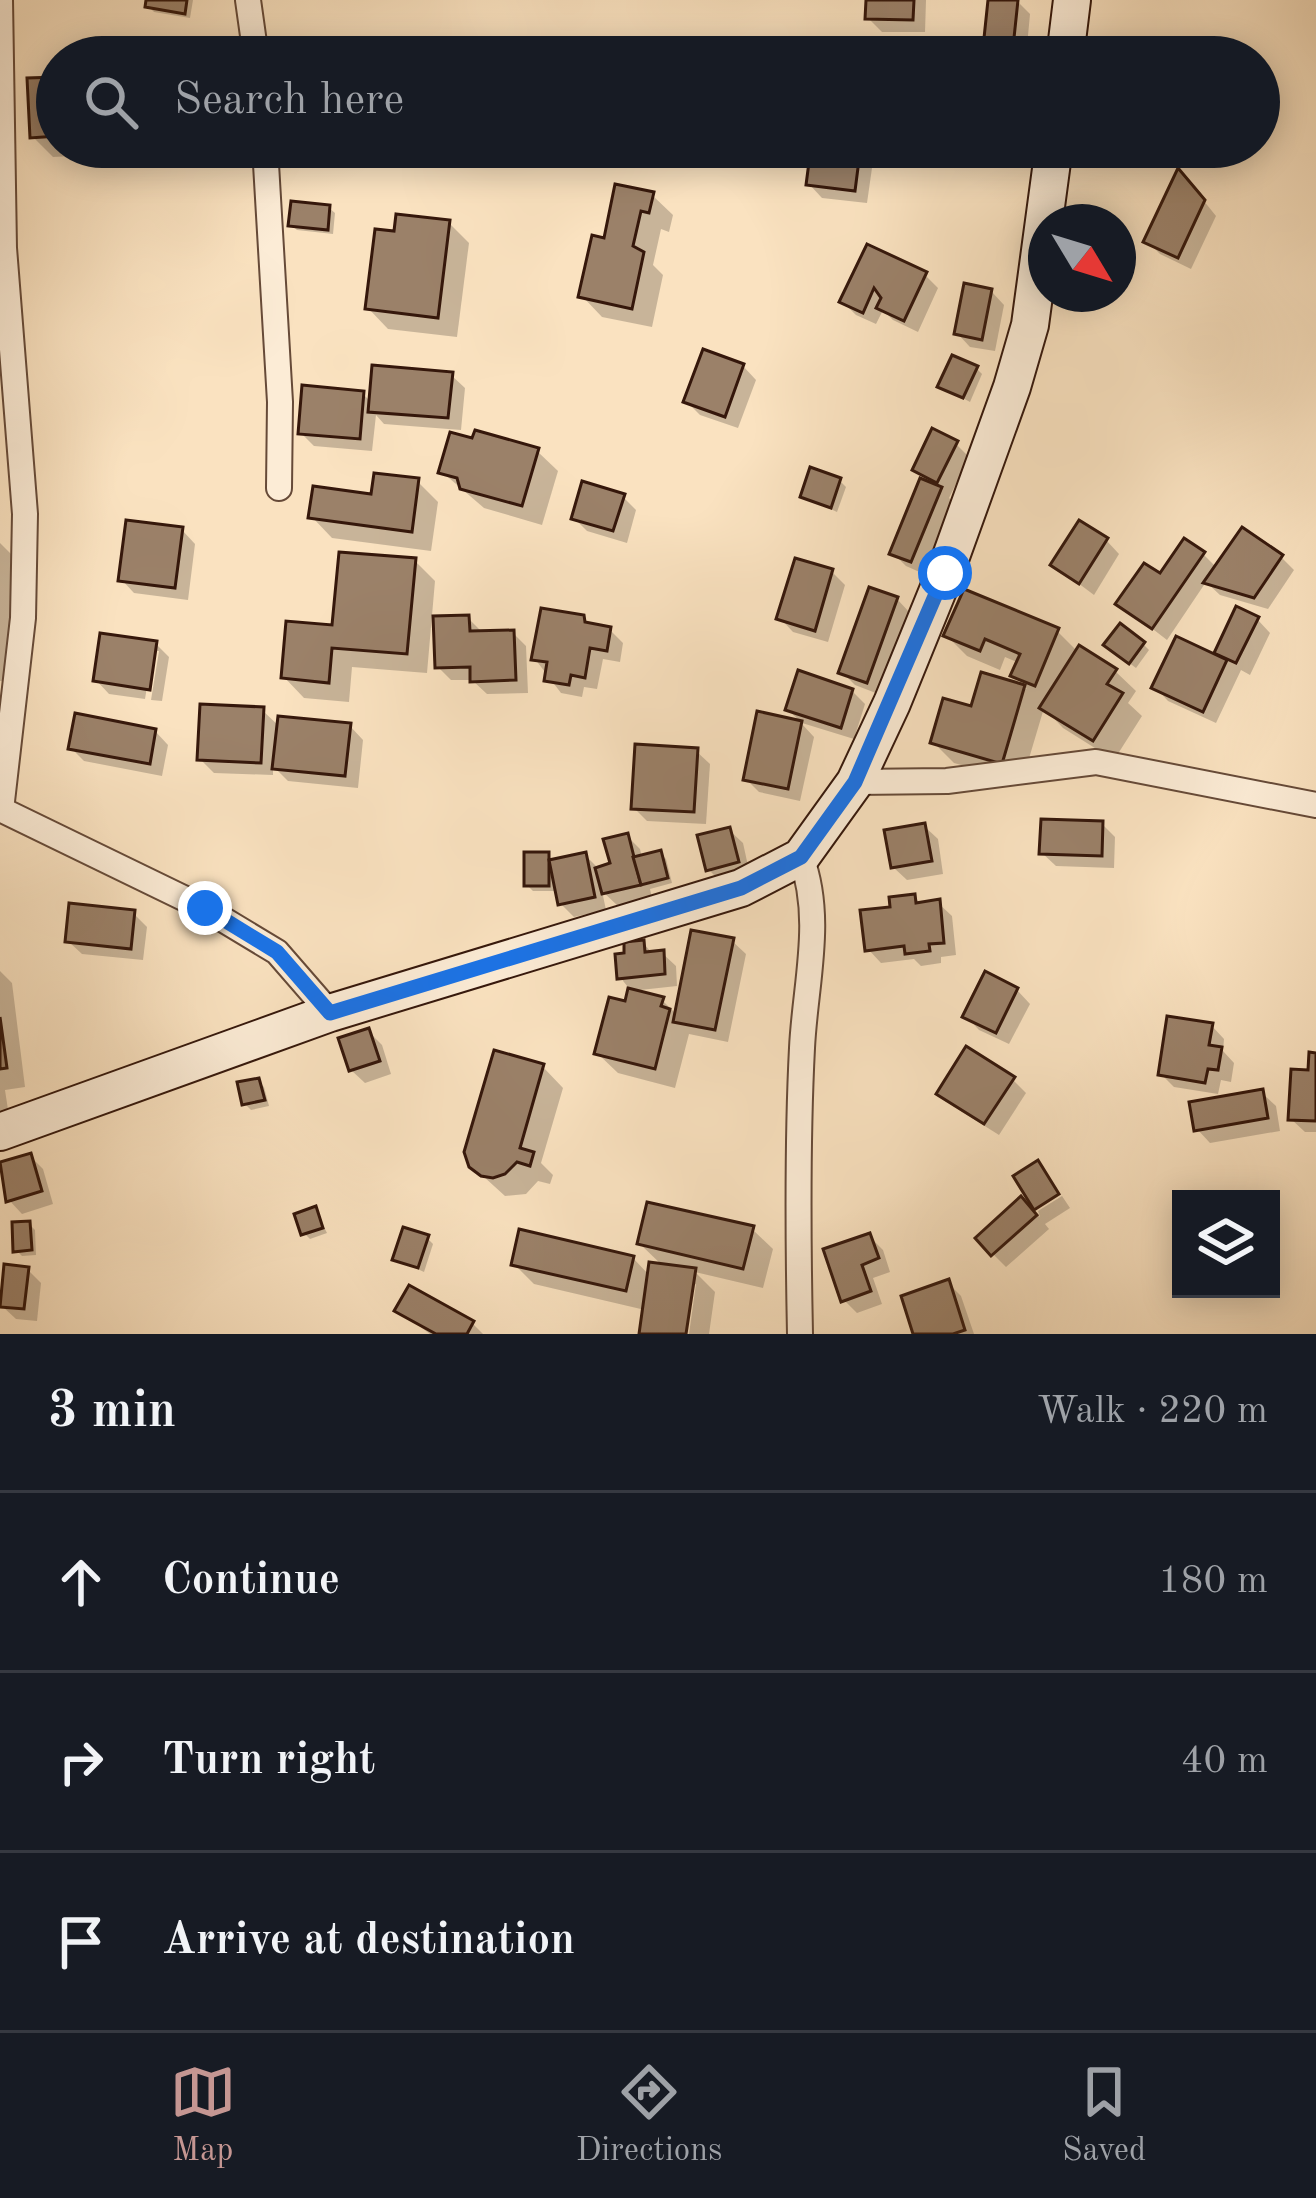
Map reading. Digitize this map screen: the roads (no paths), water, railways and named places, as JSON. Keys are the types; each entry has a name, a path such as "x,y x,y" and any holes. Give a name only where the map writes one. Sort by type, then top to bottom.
{"street":[{"path":"1,0 4,248 25,514 23,618 0,810 205,908 277,952 330,1013"},
{"path":"248,0 253,36"},
{"path":"1068,36 1072,0"},
{"path":"266,168 280,402 280,488"},
{"path":"0,1132 330,1013 741,888 801,857 855,782 945,573 1030,325 1051,168"},
{"path":"855,782 947,781 1096,762 1316,805"},
{"path":"800,1334 797,1184 802,1042 813,922 810,881 801,857"}]}
